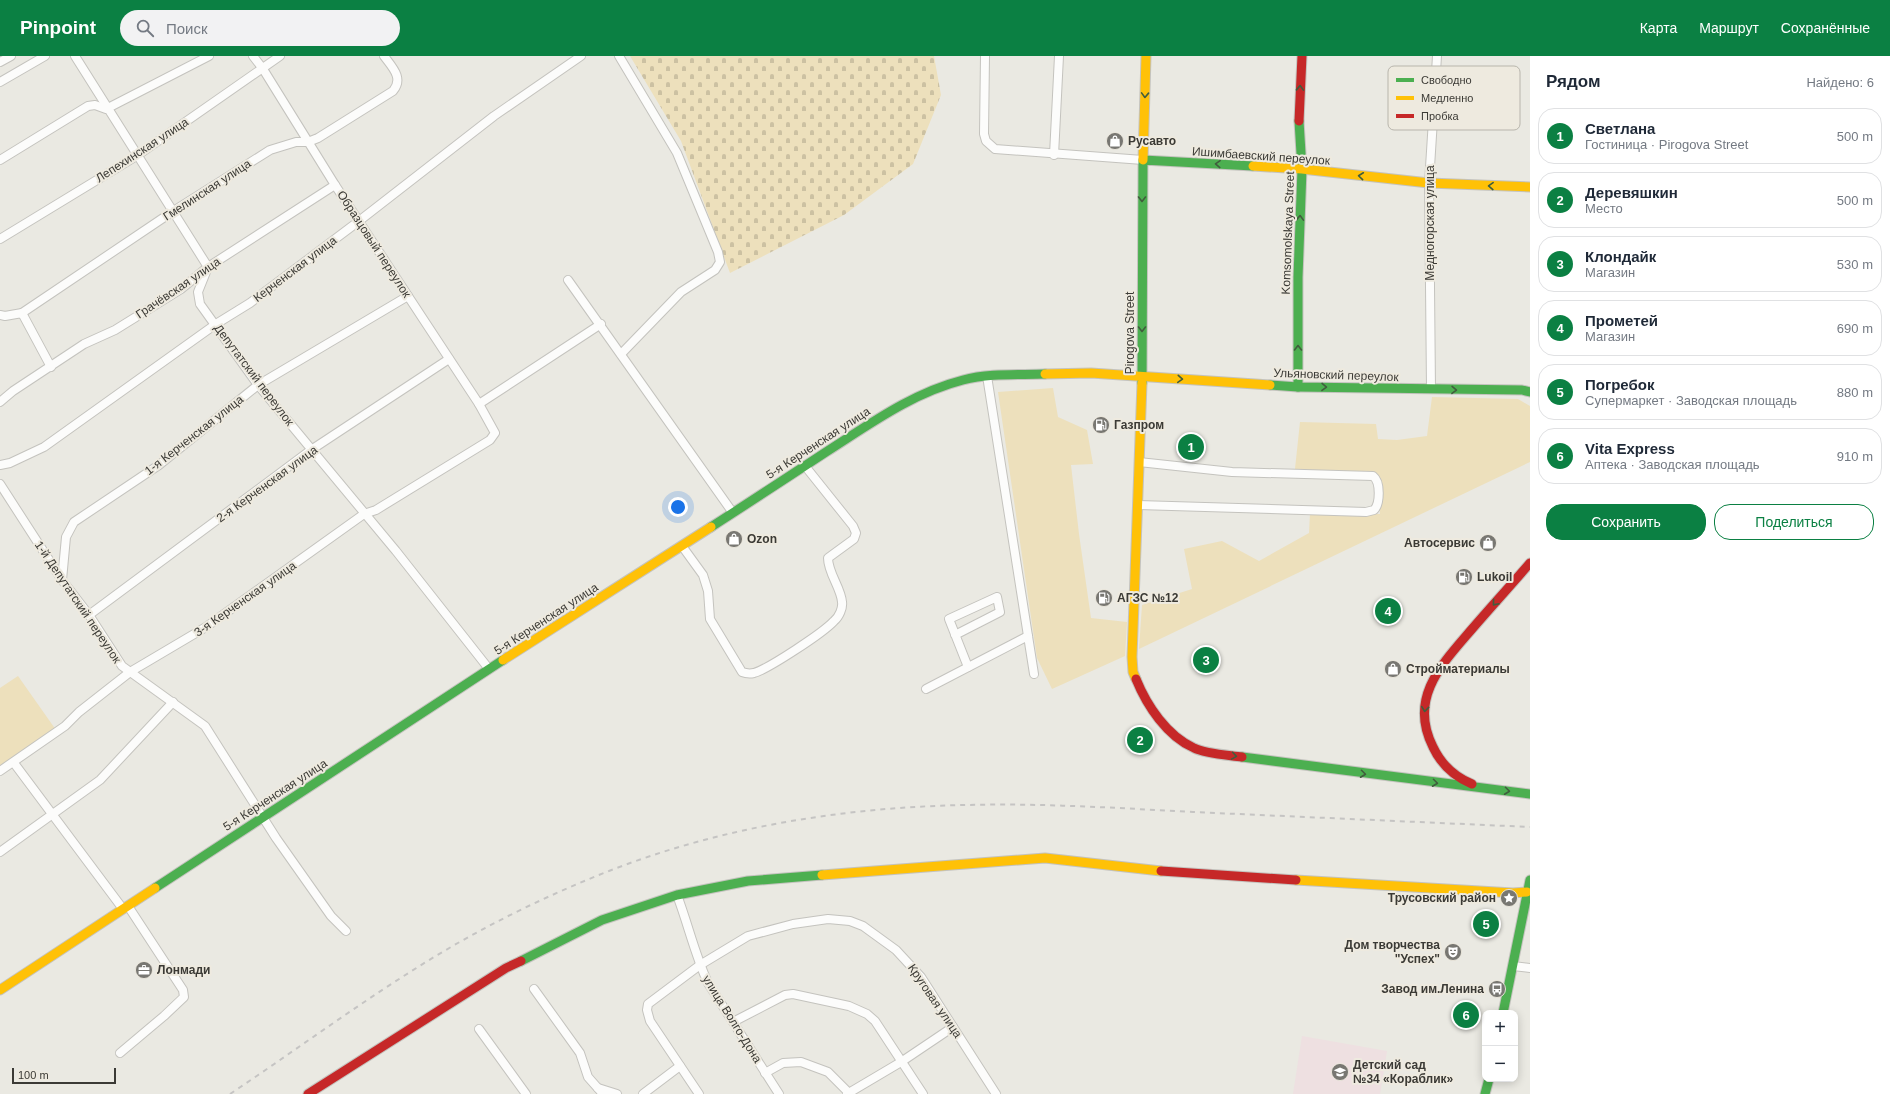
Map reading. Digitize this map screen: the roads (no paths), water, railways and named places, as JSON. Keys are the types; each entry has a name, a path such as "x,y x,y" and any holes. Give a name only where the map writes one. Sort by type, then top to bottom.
{"main road":[{"name":"Pirogova Street","path":"1146,56 1143,160 1142,376 1135,610 1132,657 1133,672 1136,683 1165,727 1183,742 1196,749 1251,759 1488,789"},
{"name":"Komsomolskaya Street","path":"1298,387 1298,277 1302,169 1299,127 1302,56"},
{"name":"Ишимбаевский переулок","path":"1143,160 1302,169 1429,183 1530,187"},
{"name":"5-я Керченская улица","path":"0,990 489,669 904,403 935,389 987,376 1091,373 1142,376"},
{"name":"Ульяновский переулок","path":"1142,376 1298,387 1522,390 1530,392"},
{"path":"1528,794 1488,789 1461,779 1452,772 1436,754 1430,743 1426,728 1427,696 1430,685 1450,654 1530,563"},
{"path":"308,1094 506,968 602,920 677,895 748,881 1045,858 1182,873 1513,893 1527,892"},
{"path":"1504,1010 1530,880"},
{"path":"1485,1094 1488,1082"}],"street":[{"path":"0,62 11,56"},
{"path":"0,82 45,56"},
{"path":"75,56 106,109 138,155 172,212 208,267"},
{"path":"0,160 88,106 95,105 106,109 209,56"},
{"name":"Образцовый переулок","path":"253,56 263,69 335,185 479,404 495,433"},
{"name":"Лепехинская улица","path":"0,239 138,155 280,56"},
{"name":"Гмелинская улица","path":"22,313 172,212 270,150 296,142 308,142 318,138 393,91 398,84 398,75 384,56"},
{"name":"Керченская улица","path":"0,465 10,463 44,447 216,324 250,303 359,221 494,116 581,56"},
{"path":"619,56 677,153 718,252 720,262 715,270 681,292 621,354"},
{"name":"Ишимбаевский переулок","path":"985,56 984,134 986,141 991,146 1000,151 1143,160"},
{"path":"1054,155 1059,56"},
{"name":"Медногорская улица","path":"1437,66 1438,56"},
{"name":"Медногорская улица","path":"1430,389 1429,183 1433,130"},
{"name":"Грачёвская улица","path":"0,402 12,391 51,367 84,344 115,330 175,293 208,267 335,185"},
{"name":"Депутатский переулок","path":"208,267 198,292 200,304 216,324 258,385 396,551 489,669"},
{"path":"568,280 601,324 733,513"},
{"name":"1-я Керченская улица","path":"62,580 66,537 74,522 159,465 258,385 408,296"},
{"path":"0,315 5,316 22,313 51,367"},
{"path":"479,404 601,324"},
{"name":"2-я Керченская улица","path":"89,615 311,450 449,359"},
{"path":"987,376 1034,674"},
{"name":"3-я Керченская улица","path":"0,771 14,763 65,726 79,712 130,672 206,627 364,514 376,510 490,440 495,433"},
{"path":"1138,505 1366,512 1374,510 1378,504 1378,482 1373,476 1232,472 1139,462"},
{"path":"682,546 703,575 708,592 710,619 742,672 747,674 756,673 794,650 831,624 840,613 842,602 829,566 828,558 854,539 856,533 853,526 805,466"},
{"name":"1-й Депутатский переулок","path":"0,484 62,580 89,615 122,666 205,726 263,818 331,916 346,931"},
{"path":"956,635 1000,612 997,597 949,619 968,667"},
{"path":"926,689 1028,636"},
{"path":"0,852 100,780 173,702"},
{"path":"14,763 52,816 126,907 183,990 184,996 164,1016 120,1053"},
{"name":"улица Волго-Дона","path":"677,895 695,944 700,965 708,983 779,1094"},
{"name":"Круговая улица","path":"680,1066 650,1021 647,1010 648,1004 700,965 748,936 793,924 828,919 850,922 863,926 896,950 905,959 921,977 996,1094"},
{"path":"1513,966 1530,968"},
{"path":"534,989 580,1053 588,1077 603,1094"},
{"path":"733,1022 785,994 793,994 859,1009 875,1021 923,1094"},
{"path":"765,1073 783,1063 801,1062 828,1072 849,1094 901,1062 953,1027"},
{"path":"479,1029 526,1094"},
{"path":"643,1094 680,1066 699,1094"},
{"path":"596,1087 617,1094"}],"railway":[{"path":"230,1094 394,982 441,953 511,914 609,871 695,842 740,831 830,815 875,810 966,805 1080,806 1530,827"}],"place":[{"name":"Русавто","path":"1115,141"},
{"name":"Газпром","path":"1101,425"},
{"name":"Светлана","path":"1191,447"},
{"name":"Ozon","path":"734,539"},
{"name":"Автосервис","path":"1488,543"},
{"name":"Lukoil","path":"1464,577"},
{"name":"АГЗС №12","path":"1104,598"},
{"name":"Прометей","path":"1388,611"},
{"name":"Клондайк","path":"1206,660"},
{"name":"Стройматериалы","path":"1393,669"},
{"name":"Деревяшкин","path":"1140,740"},
{"name":"Трусовский район","path":"1509,898"},
{"name":"Погребок","path":"1486,924"},
{"name":"Дом творчества \"Успех\"","path":"1453,952"},
{"name":"Лонмади","path":"144,970"},
{"name":"Завод им.Ленина","path":"1497,989"},
{"name":"Vita Express","path":"1466,1015"},
{"name":"Детский сад №34 «Кораблик»","path":"1340,1072"}]}
